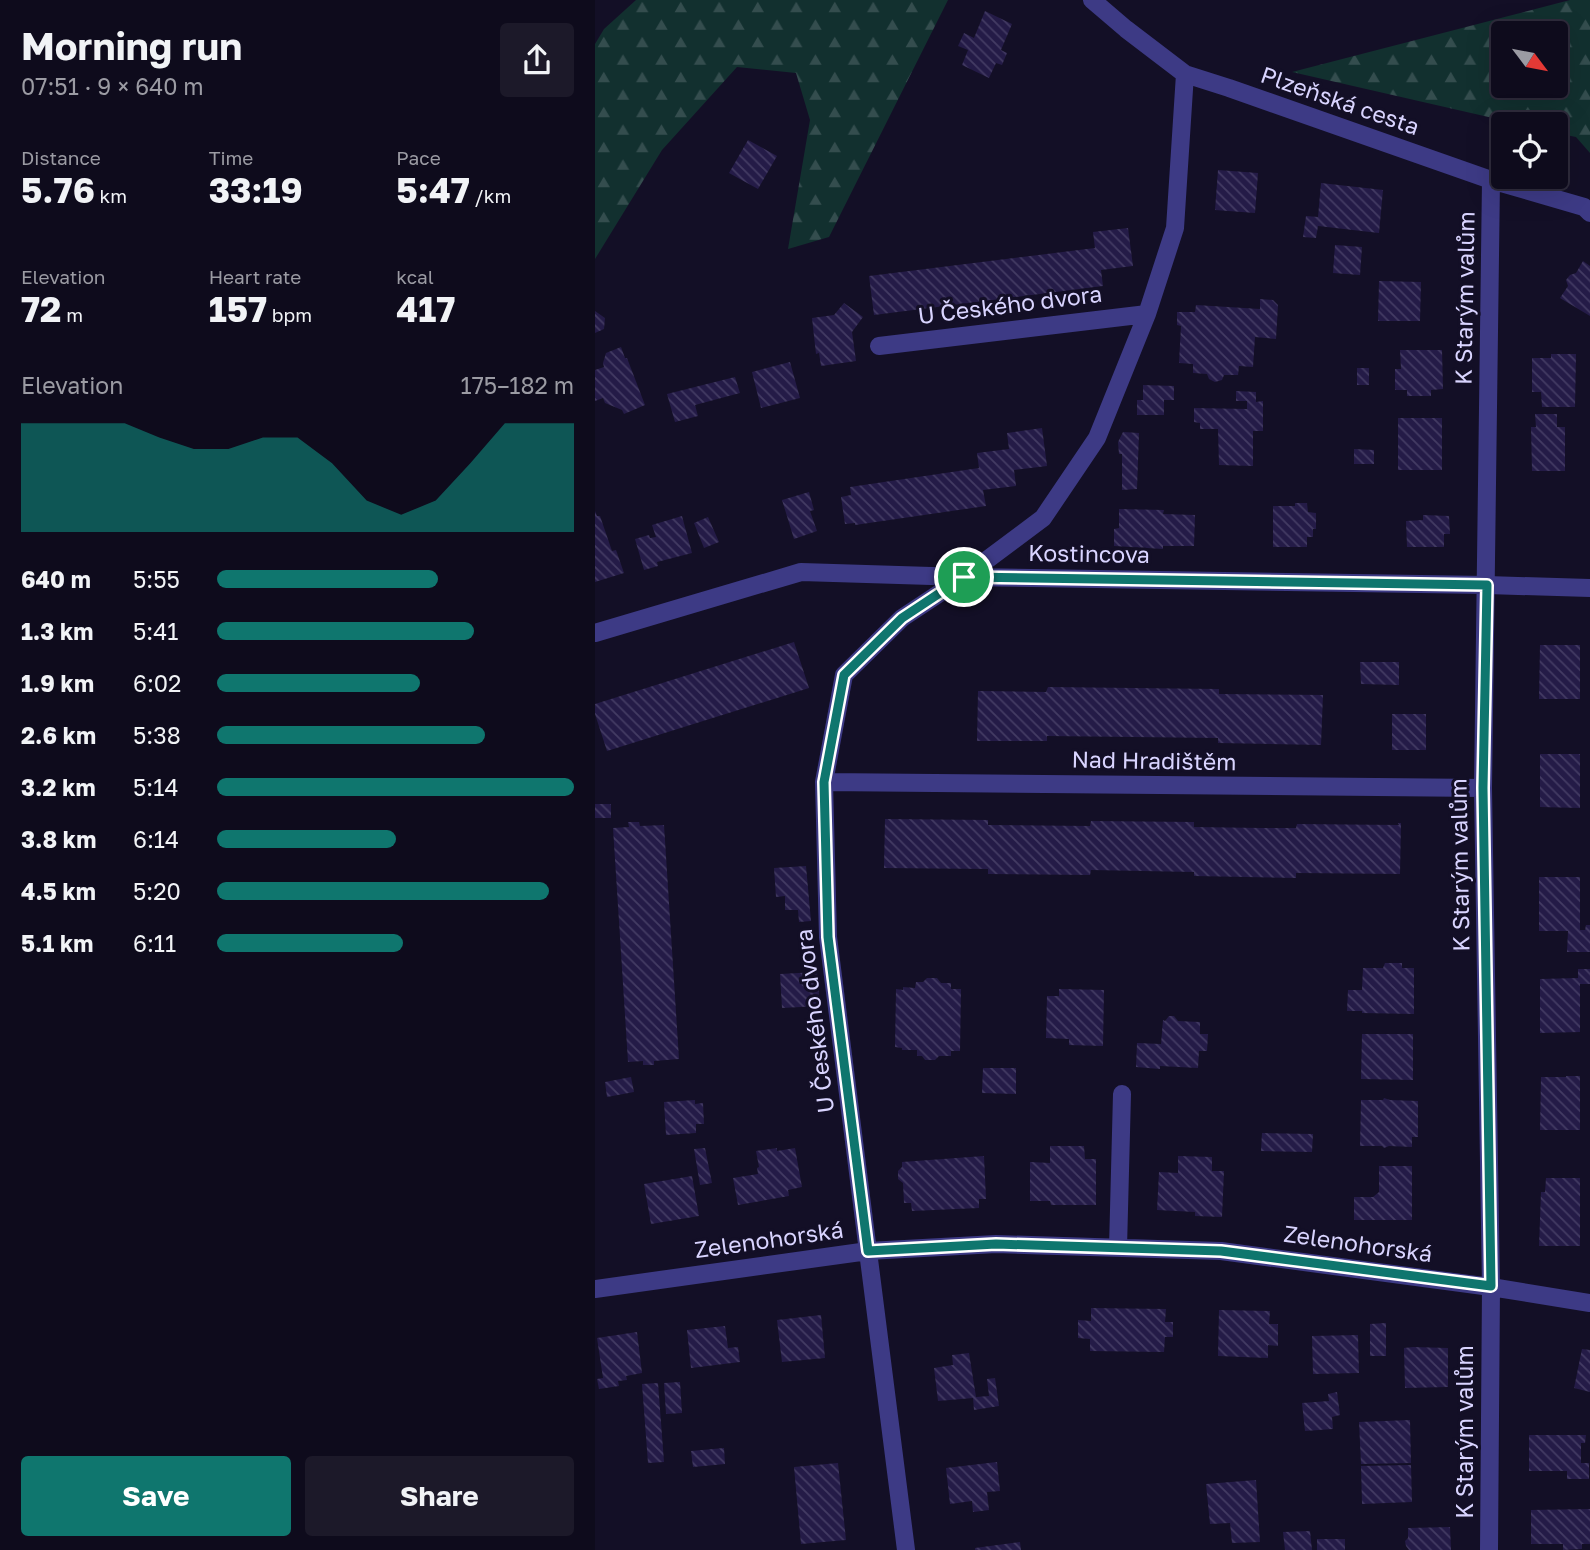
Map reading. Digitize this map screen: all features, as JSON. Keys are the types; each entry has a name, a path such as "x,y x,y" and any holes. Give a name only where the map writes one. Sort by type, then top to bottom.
{"street":[{"name":"Plzeňská cesta","path":"1092,0 1185,74 1491,180"},
{"name":"U Českého dvora","path":"907,1550 828,937 824,782 844,675 902,618 964,577 1043,518 1097,438 1147,314 1175,228 1185,74"},
{"name":"K Starým valům","path":"1489,1550 1491,1286 1483,788 1491,180"},
{"name":"Plzeňská cesta","path":"1522,189 1584,207 1590,213"},
{"name":"U Českého dvora","path":"879,346 1147,314"},
{"name":"Kostincova","path":"595,632 801,572 1590,588"},
{"name":"Nad Hradištěm","path":"824,782 1483,788"},
{"path":"1118,1248 1122,1094"},
{"name":"Zelenohorská","path":"595,1289 868,1251 996,1244 1221,1251 1491,1286 1590,1303"}],"green space":[{"path":"636,0 948,0 829,237 788,249 810,120 796,73 737,67 662,150 595,259 595,44 604,29"},
{"path":"1570,0 1590,0 1590,153 1576,137 1568,135 1568,112 1491,112 1491,118 1292,72"}],"building":[{"path":"985,11 1012,24 1001,50 1007,53 1002,65 996,63 989,78 962,65 968,50 958,46 964,33 974,38"},
{"path":"748,140 777,156 758,189 729,173"},
{"path":"1218,170 1258,173 1255,213 1215,210"},
{"path":"1321,183 1383,190 1379,233 1318,226 1316,238 1303,237 1306,216 1318,217"},
{"path":"1128,228 1133,266 1101,270 1103,286 874,315 869,276 1095,248 1093,232"},
{"path":"1335,245 1362,247 1360,275 1333,273"},
{"path":"1583,261 1590,266 1590,316 1560,298 1568,286 1566,280 1576,273"},
{"path":"1379,281 1421,282 1420,321 1378,321"},
{"path":"1260,299 1273,300 1278,305 1276,339 1255,337 1253,367 1239,366 1238,375 1224,375 1222,380 1215,382 1209,379 1207,374 1193,373 1193,364 1179,363 1181,326 1177,325 1177,312 1195,312 1196,305 1260,309"},
{"path":"844,303 863,317 852,332 856,361 821,366 819,353 816,354 812,318 834,315"},
{"path":"595,311 605,318 604,329 595,333"},
{"path":"621,347 645,405 624,414 622,410 605,403 603,398 595,401 595,370 604,367 606,353"},
{"path":"1400,350 1442,350 1443,389 1431,390 1431,396 1407,396 1407,390 1395,390 1395,369 1401,369"},
{"path":"1551,354 1576,354 1575,407 1542,407 1541,392 1532,392 1532,358 1551,358"},
{"path":"790,362 800,398 761,408 752,372"},
{"path":"1357,368 1369,368 1369,385 1357,385"},
{"path":"735,377 740,393 695,405 698,416 675,422 667,394"},
{"path":"1143,385 1174,386 1174,400 1164,400 1164,415 1137,415 1137,400 1143,400"},
{"path":"1236,391 1256,392 1256,402 1263,401 1263,431 1253,431 1253,466 1219,465 1218,429 1200,429 1200,423 1194,422 1194,408 1247,409 1247,401 1236,401"},
{"path":"1535,414 1557,414 1557,427 1565,427 1565,471 1532,471 1531,427 1536,427"},
{"path":"1398,418 1442,418 1442,470 1398,470"},
{"path":"1042,428 1047,466 1014,470 1016,486 983,490 986,506 855,525 845,524 841,497 851,495 850,487 979,468 977,453 1009,449 1007,433"},
{"path":"1123,432 1139,433 1137,489 1122,490 1122,454 1119,454 1118,442"},
{"path":"1354,449 1374,450 1374,464 1354,464"},
{"path":"809,492 814,510 810,511 817,531 794,539 782,500"},
{"path":"1295,503 1307,503 1308,512 1316,513 1313,537 1307,537 1307,547 1273,547 1273,506 1295,506"},
{"path":"1119,509 1164,510 1163,514 1195,515 1194,546 1163,546 1163,549 1114,546 1114,529 1119,528"},
{"path":"595,511 597,516 600,516 612,551 616,550 624,573 595,582"},
{"path":"1423,515 1449,516 1450,534 1444,534 1444,547 1407,547 1406,521 1423,520"},
{"path":"682,516 692,553 657,562 658,566 644,570 635,539 649,535 650,538 656,537 652,525"},
{"path":"708,517 719,542 704,548 694,523"},
{"path":"794,642 809,688 607,751 595,714 595,704"},
{"path":"1540,645 1580,645 1580,699 1539,699"},
{"path":"1360,662 1399,662 1399,685 1361,684"},
{"path":"1048,687 1219,689 1219,694 1323,695 1321,745 1218,743 1218,738 1047,736 1047,741 977,741 978,691 1046,692"},
{"path":"1392,714 1426,714 1426,750 1392,750"},
{"path":"1540,754 1580,754 1580,808 1540,807"},
{"path":"595,804 611,804 611,818 595,818"},
{"path":"885,819 988,820 988,825 1090,826 1091,821 1194,822 1194,827 1262,828 1296,828 1297,824 1401,823 1400,874 1296,873 1296,878 1194,876 1194,872 1091,870 1090,875 988,874 988,869 884,868"},
{"path":"628,822 639,822 640,826 664,825 679,1059 654,1061 654,1065 643,1065 643,1061 628,1062 613,828 629,827"},
{"path":"806,866 811,921 799,922 798,910 785,910 785,896 776,897 774,868"},
{"path":"1539,877 1580,877 1580,930 1585,930 1586,925 1590,925 1590,952 1567,952 1568,931 1539,931"},
{"path":"1385,963 1402,963 1402,968 1414,968 1414,1014 1347,1011 1348,990 1362,990 1363,968 1383,968"},
{"path":"1578,969 1590,969 1590,984 1580,984 1580,1032 1540,1033 1540,979 1578,978"},
{"path":"817,972 820,1006 782,1008 780,974"},
{"path":"927,978 951,983 951,989 961,989 960,1051 951,1051 951,1056 939,1056 935,1060 925,1060 922,1056 917,1056 917,1050 895,1047 896,989 915,988 916,982 923,982"},
{"path":"1059,989 1104,990 1103,1046 1069,1045 1069,1039 1046,1038 1047,996 1059,996"},
{"path":"1174,1016 1178,1021 1200,1022 1200,1034 1208,1034 1207,1051 1199,1051 1198,1068 1136,1067 1137,1043 1161,1044 1163,1020"},
{"path":"1362,1034 1413,1034 1413,1080 1361,1079"},
{"path":"983,1068 1016,1068 1016,1094 982,1093"},
{"path":"1580,1076 1580,1130 1540,1130 1541,1077"},
{"path":"631,1077 634,1092 607,1097 605,1082"},
{"path":"1384,1098 1418,1101 1418,1137 1412,1137 1412,1147 1360,1146 1361,1100"},
{"path":"695,1100 695,1104 703,1103 704,1124 696,1124 696,1133 666,1135 664,1102"},
{"path":"1262,1133 1313,1134 1312,1152 1261,1151"},
{"path":"1050,1146 1084,1146 1085,1159 1096,1159 1096,1205 1051,1205 1050,1201 1030,1201 1030,1162 1050,1163"},
{"path":"705,1148 712,1183 700,1185 694,1149"},
{"path":"777,1148 777,1151 795,1148 802,1187 788,1190 789,1196 738,1205 733,1178 758,1174 756,1151"},
{"path":"984,1156 986,1199 979,1199 979,1208 912,1211 911,1203 904,1203 903,1183 898,1179 902,1162"},
{"path":"1178,1156 1212,1157 1212,1171 1224,1171 1222,1217 1157,1210 1159,1172 1178,1173"},
{"path":"1379,1166 1412,1166 1412,1220 1354,1220 1354,1197 1373,1197 1379,1192"},
{"path":"692,1176 699,1216 651,1224 644,1184"},
{"path":"1546,1178 1580,1178 1580,1246 1539,1246 1541,1192 1545,1192"},
{"path":"1091,1308 1166,1309 1165,1322 1173,1322 1173,1337 1165,1337 1164,1352 1090,1351 1090,1339 1078,1338 1078,1320 1091,1321"},
{"path":"1219,1310 1270,1311 1269,1324 1278,1324 1278,1346 1268,1345 1268,1358 1218,1356"},
{"path":"821,1315 825,1358 782,1362 777,1320"},
{"path":"1386,1323 1386,1356 1370,1356 1370,1324"},
{"path":"725,1326 728,1348 738,1347 740,1362 691,1368 687,1330"},
{"path":"637,1332 642,1373 626,1376 627,1380 618,1381 619,1386 599,1389 597,1379 603,1378 597,1338"},
{"path":"1358,1335 1359,1373 1313,1374 1312,1336"},
{"path":"1404,1348 1448,1348 1448,1387 1405,1388"},
{"path":"1582,1349 1590,1350 1590,1392 1574,1388"},
{"path":"969,1353 976,1397 989,1396 987,1379 995,1378 999,1406 974,1410 973,1398 938,1401 934,1368 953,1365 952,1355"},
{"path":"680,1382 682,1413 666,1414 664,1383"},
{"path":"658,1383 664,1462 648,1463 642,1384"},
{"path":"1337,1392 1340,1415 1332,1417 1333,1429 1305,1431 1302,1403 1329,1401 1328,1394"},
{"path":"1410,1420 1411,1463 1361,1464 1359,1422"},
{"path":"1529,1435 1586,1435 1585,1443 1581,1443 1581,1463 1589,1463 1589,1479 1567,1479 1567,1471 1529,1471"},
{"path":"724,1448 725,1464 693,1467 691,1451"},
{"path":"997,1462 1000,1491 987,1492 989,1510 973,1512 972,1501 950,1504 946,1468"},
{"path":"838,1463 846,1540 801,1544 794,1467"},
{"path":"1411,1465 1412,1502 1362,1504 1361,1466"},
{"path":"1256,1480 1260,1542 1232,1543 1230,1523 1210,1524 1206,1484"},
{"path":"1590,1509 1590,1544 1582,1544 1582,1549 1563,1550 1563,1544 1531,1544 1531,1510"},
{"path":"1450,1527 1451,1550 1409,1550 1406,1546 1408,1528"},
{"path":"1310,1531 1312,1550 1285,1550 1283,1532"},
{"path":"1317,1539 1345,1539 1345,1550 1317,1550"},
{"path":"1020,1542 1021,1550 975,1550 975,1548"}],"route":[{"path":"964,577 1487,585 1483,788 1491,1286 1221,1251 996,1244 868,1251 828,937 824,782 844,675 902,618 964,577"}]}
